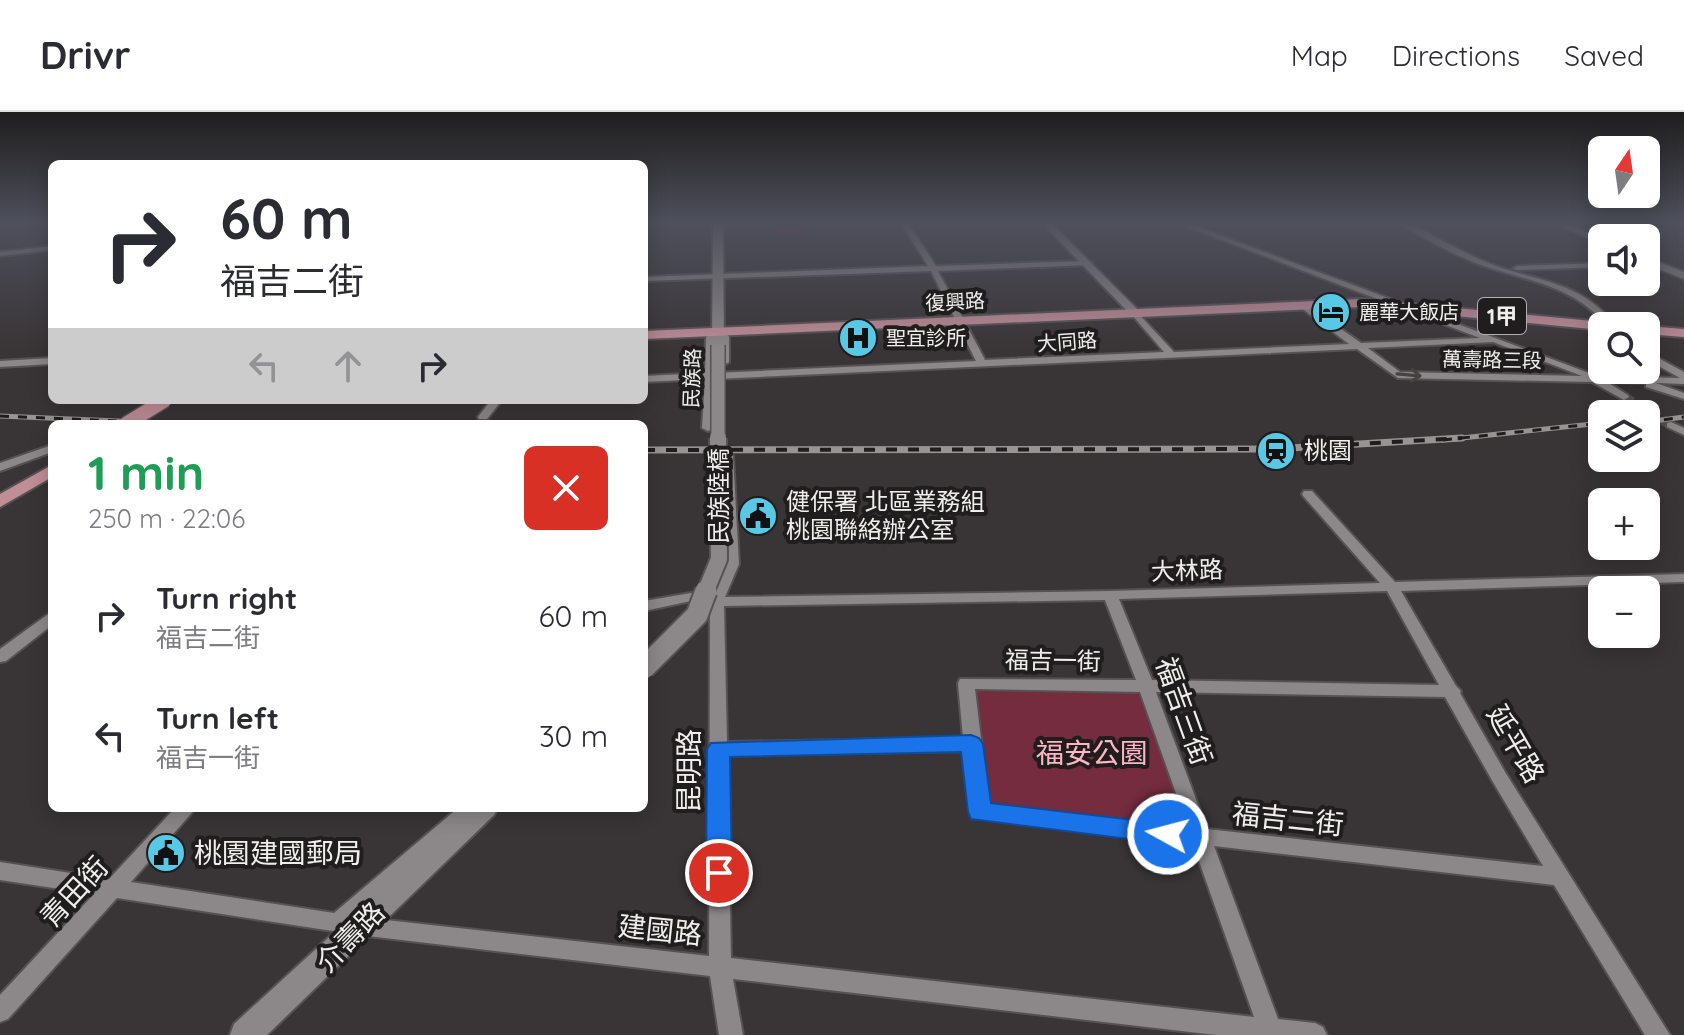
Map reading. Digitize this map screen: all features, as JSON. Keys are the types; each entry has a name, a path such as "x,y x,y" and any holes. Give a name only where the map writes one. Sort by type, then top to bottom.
{"main road":[{"name":"復興路","path":"648,335 718,337 1362,303 1588,325"},
{"path":"1660,331 1684,333"},
{"path":"132,420 158,404"},
{"path":"0,502 48,472"}],"street":[{"name":"民族路","path":"718,337 719,266"},
{"path":"648,279 993,266"},
{"path":"1091,266 1171,354"},
{"path":"1294,266 1588,376"},
{"path":"1491,266 1575,294 1600,312"},
{"path":"1501,269 1575,266"},
{"path":"1660,266 1684,276"},
{"path":"933,268 958,322 983,365"},
{"name":"萬壽路三段","path":"1303,305 1398,375 1588,380"},
{"name":"民族路","path":"708,428 711,337 724,336 724,425"},
{"name":"民族陸橋","path":"648,664 697,615 719,559 718,337"},
{"name":"大同路","path":"648,379 1491,340"},
{"path":"0,364 48,361"},
{"path":"1660,364 1684,379"},
{"path":"1663,386 1684,379"},
{"path":"1604,384 1624,397"},
{"name":"萬壽路三段","path":"1653,384 1684,396"},
{"path":"483,417 494,404"},
{"path":"1671,425 1684,432"},
{"path":"0,467 48,449"},
{"path":"648,671 690,634 717,602 732,564 727,456"},
{"name":"延平路","path":"1308,494 1392,587 1499,777 1658,1035"},
{"name":"大林路","path":"691,597 717,602 1110,595 1684,578"},
{"name":"福吉三街","path":"1110,595 1269,1027"},
{"path":"648,605 691,597"},
{"path":"648,652 681,620 691,597"},
{"name":"昆明路","path":"717,602 720,967 731,1035"},
{"path":"0,657 48,621"},
{"name":"福吉一街","path":"971,744 966,683 1453,691"},
{"path":"719,749 971,744"},
{"name":"福吉二街","path":"971,744 980,812 1562,877"},
{"name":"青田街","path":"0,1011 183,812"},
{"name":"介壽路","path":"245,1035 315,974 355,925 467,812"},
{"name":"介壽路","path":"355,925 481,812"},
{"name":"介壽路","path":"355,925 494,812"},
{"name":"建國路","path":"0,871 355,925 1269,1027 1315,1035"}],"green space":[{"name":"福安公園","path":"972,687 1137,690 1190,831 983,802"}],"tunnel":[{"path":"1624,397 1671,425"}],"railway":[{"path":"0,416 94,420"},
{"path":"1660,420 1684,417"},
{"path":"1461,438 1588,424"},
{"path":"648,450 1273,449 1461,438"},
{"path":"1443,440 1461,438"}],"place":[{"name":"麗華大飯店","path":"1331,312"},
{"name":"聖宜診所","path":"858,338"},
{"name":"桃園","path":"1276,451"},
{"name":"健保署 北區業務組 桃園聯絡辦公室","path":"758,516"},
{"name":"桃園建國郵局","path":"166,853"}],"route":[{"path":"719,873 719,749 971,744 980,812 1168,834"}]}
